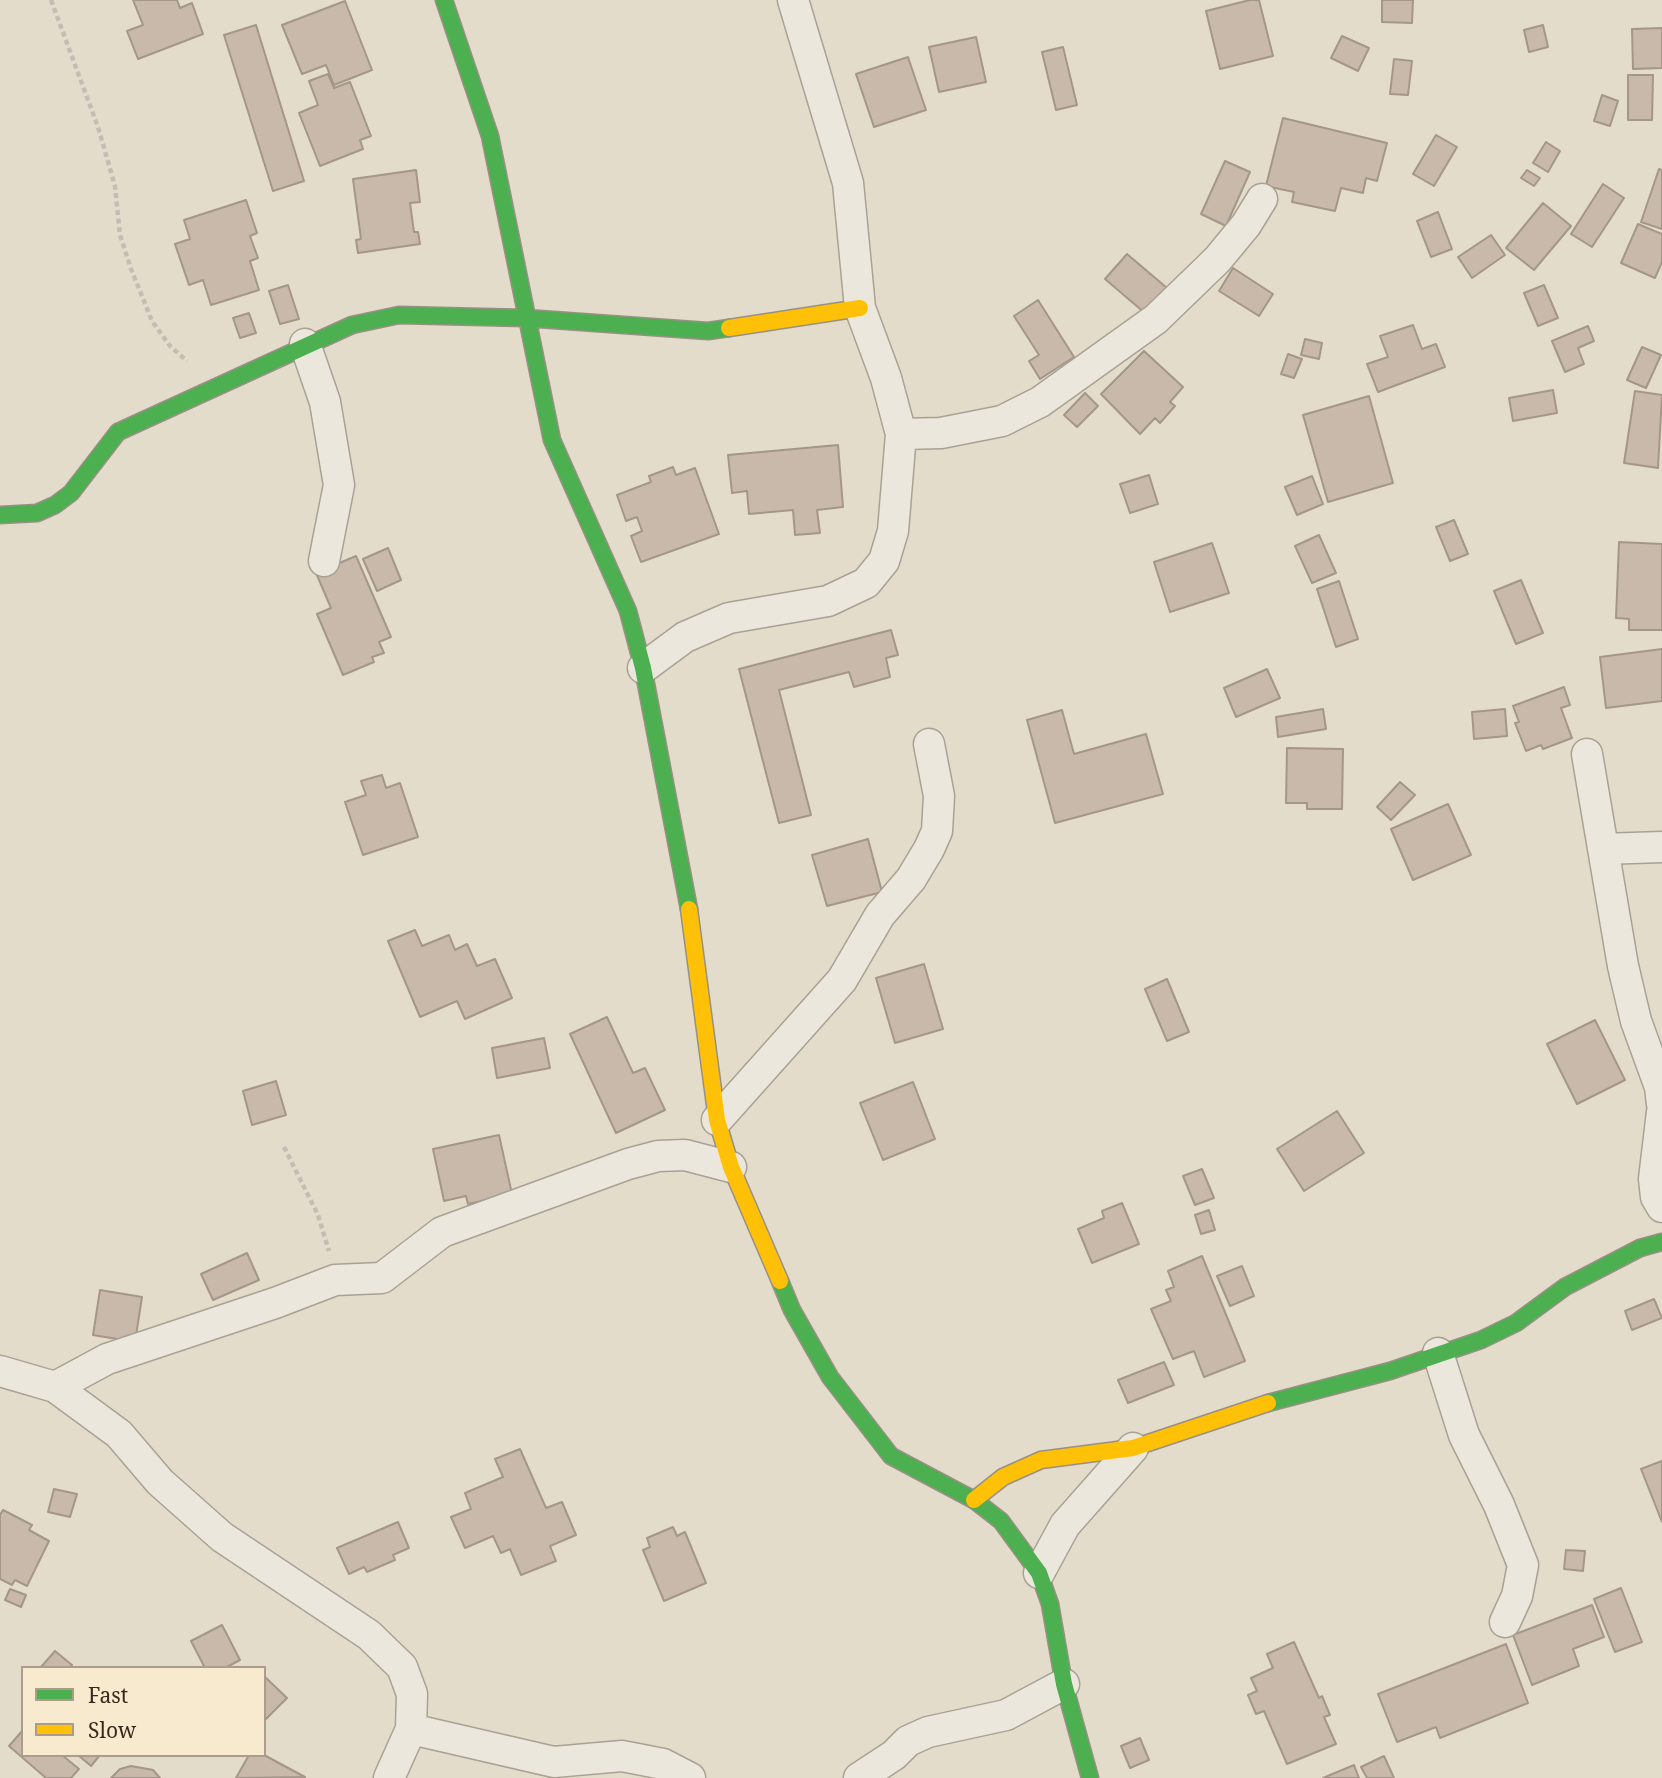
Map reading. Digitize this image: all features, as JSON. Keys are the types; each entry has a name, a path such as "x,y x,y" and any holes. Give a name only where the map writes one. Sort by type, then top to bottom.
{"street":[{"path":"444,0 490,136 552,440 628,611 643,668 691,918 717,1120 731,1167 792,1310 830,1377 891,1455 974,1500 1001,1521 1039,1573 1050,1605 1064,1684 1090,1778"},
{"path":"643,668 685,637 729,618 828,601 866,583 884,561 893,531 901,434 886,378 860,308 848,183 793,0"},
{"path":"901,434 941,433 1002,421 1040,402 1156,319 1217,260 1246,225 1262,199"},
{"path":"0,514 37,513 55,505 71,493 118,432 305,344 352,325 399,315 525,318 708,331 860,308"},
{"path":"305,344 325,402 339,485 324,561"},
{"path":"717,1120 842,980 880,915 911,879 929,849 937,831 939,796 929,744"},
{"path":"1587,754 1628,988 1636,1021 1660,1087 1662,1104"},
{"path":"1603,849 1662,847"},
{"path":"1662,1112 1654,1179 1656,1197 1662,1207"},
{"path":"55,1387 107,1359 275,1303 335,1279 382,1278 442,1232 628,1164 658,1156 685,1155 731,1167"},
{"path":"974,1500 1003,1476 1041,1460 1133,1448 1231,1413 1390,1371 1481,1339 1516,1323 1566,1287 1640,1248 1662,1242"},
{"path":"1438,1353 1464,1435 1499,1505 1522,1565 1517,1596 1505,1622"},
{"path":"0,1371 55,1387 119,1434 160,1482 222,1537 369,1634 402,1667 412,1694 411,1729 389,1778"},
{"path":"1039,1573 1065,1525 1133,1448"},
{"path":"859,1778 894,1755 908,1741 928,1732 1006,1715 1064,1684"},
{"path":"411,1729 554,1762 622,1756 663,1764 690,1778"}],"path":[{"path":"51,0 98,127 115,186 120,235 152,321 170,346 189,363 229,380"},
{"path":"284,1147 318,1215 335,1279"}],"building":[{"path":"133,0 177,0 180,8 192,3 203,34 138,59 127,31 143,25"},
{"path":"1259,0 1273,56 1220,69 1206,11"},
{"path":"1382,0 1413,0 1412,23 1382,22"},
{"path":"345,1 372,70 334,85 326,65 302,74 282,25"},
{"path":"256,25 304,181 273,191 224,35"},
{"path":"1543,25 1548,47 1529,52 1524,30"},
{"path":"1662,28 1662,68 1633,69 1632,29"},
{"path":"1342,36 1369,48 1358,71 1331,58"},
{"path":"976,37 986,82 939,92 929,47"},
{"path":"1063,47 1077,105 1056,110 1042,52"},
{"path":"908,57 926,110 874,127 856,74"},
{"path":"1394,59 1412,61 1408,95 1390,94"},
{"path":"328,74 334,88 350,82 371,136 360,140 363,149 320,166 299,113 318,105 309,81"},
{"path":"1628,75 1653,75 1652,120 1628,120"},
{"path":"1602,95 1618,101 1610,126 1594,121"},
{"path":"1283,118 1387,143 1377,181 1366,178 1363,193 1341,188 1335,211 1292,202 1294,192 1266,186"},
{"path":"1436,135 1457,147 1434,186 1413,174"},
{"path":"1546,142 1560,151 1548,172 1533,163"},
{"path":"1225,161 1250,172 1226,226 1201,214"},
{"path":"1659,169 1662,170 1662,229 1641,222"},
{"path":"416,170 420,202 410,203 414,232 418,232 420,244 358,253 356,240 361,239 353,179"},
{"path":"1527,170 1540,178 1534,186 1521,178"},
{"path":"1603,184 1624,198 1592,247 1571,234"},
{"path":"246,200 257,233 250,236 258,258 250,261 259,290 211,305 203,280 189,285 175,244 190,239 184,220"},
{"path":"1543,203 1571,226 1534,270 1506,248"},
{"path":"1438,212 1452,249 1431,257 1417,221"},
{"path":"1638,224 1662,234 1662,262 1655,278 1621,263"},
{"path":"1491,235 1505,255 1472,278 1458,257"},
{"path":"1127,254 1167,288 1146,314 1105,279"},
{"path":"1233,268 1273,294 1259,316 1219,291"},
{"path":"288,285 299,319 280,324 269,291"},
{"path":"1544,285 1558,318 1538,326 1524,293"},
{"path":"1038,300 1074,357 1040,379 1029,361 1039,355 1014,316"},
{"path":"249,313 256,333 240,338 233,318"},
{"path":"1413,325 1422,349 1436,344 1445,367 1378,392 1367,364 1388,357 1380,336"},
{"path":"1588,326 1594,341 1578,348 1584,364 1565,372 1552,341"},
{"path":"1305,339 1322,343 1319,359 1301,355"},
{"path":"1642,347 1661,355 1646,388 1627,380"},
{"path":"1144,351 1183,387 1170,402 1175,406 1160,423 1155,418 1140,434 1101,394"},
{"path":"1288,354 1302,359 1294,378 1281,374"},
{"path":"1553,390 1557,413 1513,421 1509,398"},
{"path":"1635,391 1662,395 1658,468 1624,463"},
{"path":"1085,393 1098,406 1077,427 1064,415"},
{"path":"1369,396 1393,483 1328,502 1303,415"},
{"path":"838,445 843,507 817,510 820,533 795,535 793,510 749,514 747,491 732,493 728,455"},
{"path":"673,467 676,475 695,468 719,534 641,562 631,536 642,531 637,517 626,521 617,495 651,482 649,476"},
{"path":"1149,475 1158,504 1130,513 1120,484"},
{"path":"1312,476 1323,504 1297,515 1285,487"},
{"path":"1454,520 1468,554 1450,561 1436,527"},
{"path":"1319,535 1336,573 1312,583 1295,546"},
{"path":"1619,542 1662,544 1662,630 1629,630 1629,619 1616,618"},
{"path":"1212,543 1229,593 1170,612 1154,562"},
{"path":"388,548 401,580 377,591 363,559"},
{"path":"356,556 391,637 379,642 384,653 372,657 374,662 343,675 317,614 331,608 316,573"},
{"path":"1521,580 1543,633 1516,644 1494,591"},
{"path":"1339,581 1358,639 1336,647 1317,589"},
{"path":"891,630 898,655 886,658 890,677 854,687 849,672 779,690 811,815 779,823 739,669"},
{"path":"1662,649 1662,701 1606,708 1600,657"},
{"path":"1267,669 1280,698 1236,717 1224,688"},
{"path":"1564,687 1570,705 1561,708 1572,738 1543,749 1541,745 1526,751 1515,723 1519,722 1513,706"},
{"path":"1323,709 1326,729 1278,737 1276,717"},
{"path":"1505,709 1507,736 1474,739 1472,712"},
{"path":"1062,710 1074,754 1146,734 1163,794 1055,823 1027,720"},
{"path":"1287,748 1343,749 1342,809 1307,809 1307,803 1286,803"},
{"path":"382,775 386,788 400,783 418,837 363,855 345,802 366,795 361,781"},
{"path":"1400,782 1415,795 1391,820 1377,807"},
{"path":"1448,804 1471,855 1413,880 1391,829"},
{"path":"868,839 882,892 827,906 812,855"},
{"path":"415,930 422,946 449,935 455,950 467,944 477,966 495,959 512,998 465,1019 457,1001 420,1017 388,941"},
{"path":"924,964 943,1029 895,1043 876,978"},
{"path":"1167,979 1189,1032 1167,1041 1145,989"},
{"path":"607,1017 633,1073 645,1068 665,1110 616,1133 570,1034"},
{"path":"1595,1020 1625,1080 1577,1104 1547,1044"},
{"path":"544,1038 550,1068 497,1078 492,1048"},
{"path":"276,1081 286,1115 252,1125 243,1091"},
{"path":"913,1082 935,1139 883,1160 860,1103"},
{"path":"1337,1111 1364,1153 1304,1191 1277,1149"},
{"path":"499,1135 512,1194 468,1204 466,1196 444,1201 433,1149"},
{"path":"1202,1169 1214,1198 1195,1205 1183,1176"},
{"path":"1122,1203 1139,1244 1092,1263 1078,1229 1104,1218 1102,1211"},
{"path":"1209,1210 1215,1230 1201,1234 1195,1215"},
{"path":"247,1253 259,1280 213,1300 201,1274"},
{"path":"1202,1256 1245,1361 1204,1377 1194,1351 1173,1359 1151,1309 1171,1301 1166,1290 1174,1287 1168,1271"},
{"path":"1242,1266 1254,1296 1230,1306 1217,1276"},
{"path":"100,1290 142,1297 135,1342 93,1335"},
{"path":"1654,1299 1662,1318 1632,1330 1625,1311"},
{"path":"1164,1362 1174,1385 1128,1403 1118,1380"},
{"path":"520,1449 546,1508 562,1502 576,1535 550,1546 556,1561 521,1575 510,1549 501,1553 493,1536 465,1548 451,1517 471,1509 465,1493 503,1477 495,1459"},
{"path":"1662,1461 1662,1522 1641,1469"},
{"path":"54,1489 77,1494 70,1517 48,1512"},
{"path":"3,1510 32,1525 29,1530 49,1541 27,1586 15,1580 12,1585 0,1579 0,1515"},
{"path":"398,1522 409,1548 393,1555 395,1560 367,1572 364,1567 349,1574 337,1548"},
{"path":"673,1527 677,1536 685,1532 706,1583 664,1601 643,1550 650,1547 647,1538"},
{"path":"1566,1550 1585,1551 1583,1571 1564,1569"},
{"path":"1621,1588 1642,1642 1615,1652 1594,1599"},
{"path":"10,1589 26,1595 21,1607 5,1600"},
{"path":"1592,1605 1604,1637 1573,1649 1579,1666 1532,1685 1513,1635"},
{"path":"222,1625 240,1660 229,1666 204,1666 191,1641"},
{"path":"1294,1642 1319,1698 1322,1696 1330,1715 1324,1717 1336,1744 1287,1764 1264,1711 1256,1714 1248,1695 1257,1691 1251,1678 1273,1668 1267,1654"},
{"path":"1506,1644 1528,1703 1440,1738 1436,1727 1397,1742 1378,1694"},
{"path":"55,1651 72,1665 71,1666 42,1666"},
{"path":"266,1678 287,1698 266,1719"},
{"path":"21,1732 21,1756 9,1746"},
{"path":"1140,1738 1149,1760 1130,1768 1121,1746"},
{"path":"266,1756 305,1777 236,1778 248,1757"},
{"path":"1384,1756 1394,1778 1367,1778 1361,1767"},
{"path":"22,1757 64,1757 79,1769 71,1778 46,1778"},
{"path":"80,1757 98,1757 91,1766"},
{"path":"1354,1765 1359,1778 1323,1778"},
{"path":"131,1766 153,1770 160,1778 111,1778 120,1769"}],"traffic: fast":[{"path":"444,0 490,136 552,440 628,611 643,668 689,909"},
{"path":"0,515 37,513 55,505 71,493 118,432 352,325 399,315 525,318 708,331 729,328"},
{"path":"1268,1403 1390,1371 1481,1340 1516,1323 1565,1287 1640,1248 1662,1242"},
{"path":"780,1281 792,1310 830,1377 891,1456 974,1500 1001,1521 1039,1573 1050,1604 1064,1684 1090,1778"}],"traffic: slow":[{"path":"729,328 860,308"},
{"path":"689,909 717,1120 731,1167 780,1281"},
{"path":"974,1500 1003,1477 1041,1460 1133,1448 1268,1403"}]}
